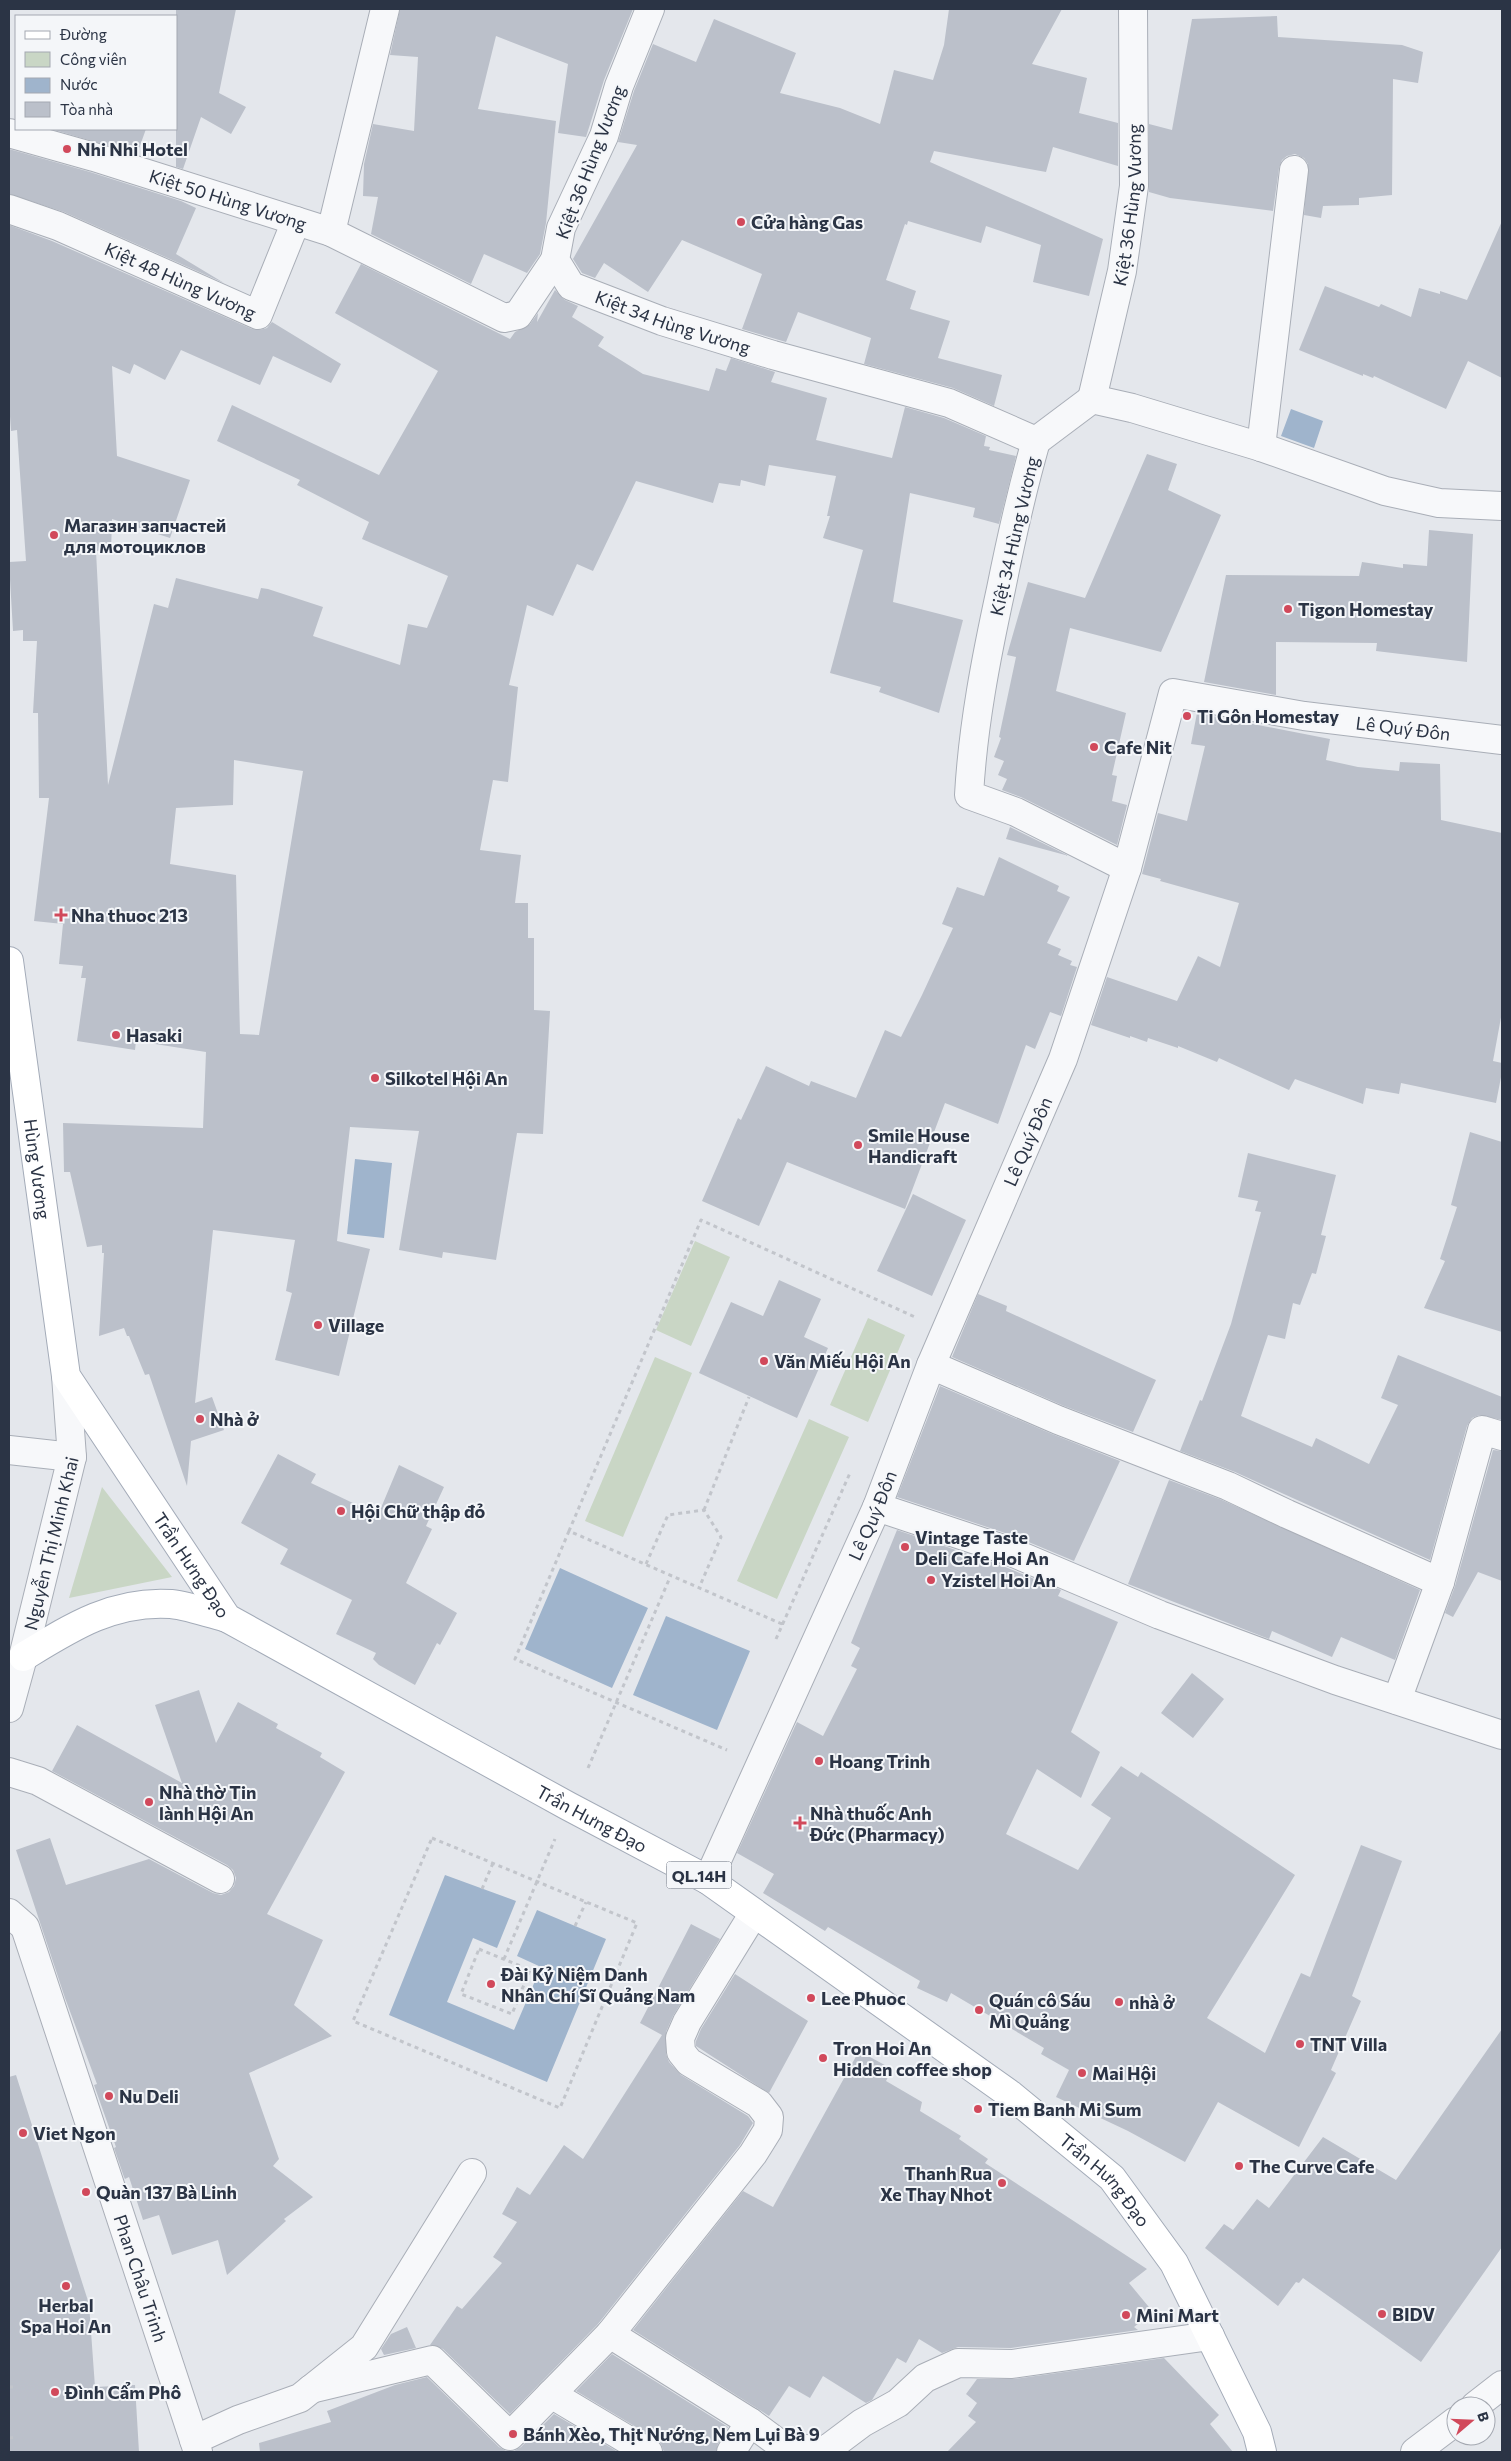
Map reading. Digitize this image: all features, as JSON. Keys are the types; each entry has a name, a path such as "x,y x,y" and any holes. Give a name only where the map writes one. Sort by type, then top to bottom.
{"main road":[{"name":"Hùng Vương","path":"9,961 66,1376"},
{"name":"Trần Hưng Đạo","path":"66,1376 227,1618 568,1806 708,1880 1011,2095 1112,2178 1174,2263 1257,2432 1262,2452"},
{"path":"23,1657 75,1625 121,1608 171,1604 227,1618"}],"street":[{"path":"331,232 385,9"},
{"name":"Kiệt 36 Hùng Vương","path":"571,286 555,260 561,228 604,136 619,86 650,9"},
{"name":"Kiệt 36 Hùng Vương","path":"1092,399 1122,270 1134,186 1133,9"},
{"name":"Kiệt 50 Hùng Vương","path":"9,134 94,157 331,232 504,318 518,315 555,260"},
{"path":"1261,447 1294,170"},
{"name":"Kiệt 48 Hùng Vương","path":"9,208 58,226 258,315 296,221"},
{"name":"Kiệt 34 Hùng Vương","path":"571,286 690,330 773,355 949,403 1036,441 1023,486 981,685 972,747 969,795 1016,812 1127,868"},
{"path":"1036,441 1092,399 1132,408 1261,447 1386,491 1439,503 1502,506"},
{"name":"Lê Quý Đôn","path":"708,1880 877,1507 931,1365 1063,1059 1127,868 1173,693 1304,716 1502,740"},
{"path":"931,1365 1058,1420 1228,1486 1286,1514 1440,1582"},
{"name":"Nguyễn Thị Minh Khai","path":"9,1708 72,1457 66,1376"},
{"path":"1397,1700 1440,1582 1482,1430 1502,1436"},
{"path":"9,1450 72,1457"},
{"path":"877,1507 1009,1551 1160,1615 1335,1680 1502,1735"},
{"path":"9,1772 38,1780 220,1879"},
{"name":"Phan Châu Trinh","path":"9,1913 25,1927 196,2446"},
{"path":"311,2389 432,2360 510,2436 610,2334 753,2154 768,2130 769,2117 759,2104 689,2062 681,2052 680,2038 687,2022 754,1913"},
{"path":"196,2446 238,2420 300,2398 364,2347 472,2173"},
{"path":"610,2334 750,2422 785,2448 826,2450 862,2423 898,2403 925,2378 958,2363 1012,2364 1210,2336"},
{"path":"1488,2396 1502,2385"},
{"path":"552,2394 648,2452"},
{"path":"731,2452 750,2422"},
{"path":"1415,2452 1446,2429"}],"path":[{"path":"731,1742 727,1750 515,1659 701,1220 919,1319"},
{"path":"704,1510 749,1396"},
{"path":"774,1642 850,1472"},
{"path":"646,1564 668,1515 704,1510"},
{"path":"699,1588 721,1537 704,1510"},
{"path":"569,1531 782,1624"},
{"path":"588,1768 671,1575"},
{"path":"504,1960 568,1806"},
{"path":"432,1838 537,1881 637,1923 560,2108 353,2021 432,1838"},
{"path":"482,1889 493,1863"},
{"path":"576,1926 586,1902"},
{"path":"479,1949 504,1960 530,1970 512,2014 461,1994 479,1949"},
{"path":"9,2387 14,2387"},
{"path":"9,2438 17,2438"}],"green space":[{"path":"695,1241 730,1257 691,1346 656,1330"},
{"path":"868,1318 905,1335 868,1422 830,1405"},
{"path":"655,1357 692,1373 623,1537 585,1521"},
{"path":"809,1419 849,1437 777,1599 737,1581"},
{"path":"102,1487 172,1577 69,1598"}],"water":[{"path":"1291,409 1323,421 1314,448 1281,436"},
{"path":"355,1159 392,1163 384,1238 347,1234"},
{"path":"560,1568 648,1608 612,1688 525,1649"},
{"path":"666,1616 750,1651 717,1730 633,1695"},
{"path":"445,1875 516,1901 497,1948 473,1938 447,2002 514,2030 541,1967 517,1956 537,1910 606,1939 547,2082 389,2015"}],"building":[{"path":"176,9 236,9 219,93 246,107 231,134 201,117 183,169 176,167 176,130 178,130 178,15 176,15"},
{"path":"400,9 633,9 604,80 586,137 558,133 568,64 496,36 478,109 556,121 546,223 540,254 527,273 484,254 471,284 371,234 378,197 363,196 364,164 373,124 414,131 418,57 390,55"},
{"path":"949,9 1062,9 1032,64 1087,78 1079,113 1118,123 1118,166 1053,147 1046,172 934,151 930,162 1103,239 1089,296 1033,282 1041,245 986,226 981,243 908,221 907,225 905,224 886,280 916,291 910,309 950,321 938,358 1002,375 994,406 953,388 864,364 871,338 798,312 786,342 742,329 762,274 682,240 648,292 604,263 595,278 582,273 573,259 637,145 618,142 634,91 653,44 696,62 714,19 796,53 780,93 840,108 880,124 894,70 933,80 944,45"},
{"path":"1277,16 1278,37 1402,45 1423,52 1418,83 1393,79 1392,195 1359,198 1359,205 1323,206 1321,218 1304,215 1308,164 1304,158 1295,154 1287,156 1282,160 1279,168 1273,211 1170,198 1149,192 1149,124 1172,130 1192,19"},
{"path":"54,130 146,130 137,154"},
{"path":"9,149 90,172 181,201 196,208 176,254 224,283 64,212 9,194"},
{"path":"1502,221 1502,378 1468,361 1446,409 1374,376 1373,378 1363,374 1363,376 1299,350 1325,286 1379,307 1381,304 1411,317 1419,288 1440,294 1440,291 1467,300"},
{"path":"9,225 52,241 252,329 260,330 267,328 272,322 341,364 331,383 273,356 260,385 181,350 165,380 134,364 130,374 112,366 117,456 190,480 170,538 112,519 111,551 96,551 108,785 154,604 168,608 176,578 258,599 261,588 268,589 323,607 313,636 400,665 408,624 427,628 448,576 362,539 369,522 297,485 300,480 217,441 232,405 379,475 438,371 335,313 361,264 510,339 515,332 530,324 538,313 537,322 555,290 565,300 578,306 572,317 604,337 598,346 643,374 709,391 716,368 726,371 731,358 775,372 771,382 827,398 816,440 892,458 905,407 944,418 986,436 984,446 990,447 989,450 1016,456 999,524 973,517 975,508 910,493 893,602 963,620 939,713 879,692 881,687 830,673 863,550 823,538 830,516 827,516 836,476 769,465 765,486 741,480 740,486 719,483 713,503 636,481 593,571 577,564 553,616 527,605 509,685 518,687 508,782 493,780 480,850 521,855 515,903 528,903 528,938 534,938 534,1010 550,1011 543,1134 517,1133 496,1260 443,1252 442,1258 399,1250 419,1131 350,1127 337,1241 370,1249 339,1376 275,1360 292,1293 286,1291 295,1240 213,1230 195,1403 212,1397 224,1430 191,1441 187,1486 149,1374 145,1375 129,1336 127,1336 124,1328 99,1336 104,1253 102,1253 102,1245 87,1247 70,1172 64,1172 63,1123 203,1128 206,1052 136,1041 135,1050 77,1041 86,978 81,978 83,966 59,964 63,924 34,921 49,798 39,798 38,713 33,713 37,641 23,641 23,630 13,631 9,562 26,561 17,430 11,431 9,402","holes":["234,760 303,771 259,1035 240,1034 236,875 170,864 176,808 233,805"]},
{"path":"1147,454 1177,464 1168,490 1221,515 1161,652 1070,628 1056,691 1126,713 1112,775 1117,776 1112,801 1127,805 1117,845 1023,798 1002,790 1007,779 998,775 1004,761 994,757 1001,738 999,737 1016,657 1007,655 1028,582 1085,598"},
{"path":"1429,530 1473,534 1467,662 1376,651 1377,643 1276,642 1276,695 1204,682 1226,575 1359,576 1362,562 1403,568 1403,564 1427,566"},
{"path":"1197,713 1330,739 1326,760 1358,767 1399,771 1400,762 1440,764 1441,820 1502,833 1502,1012 1493,1061 1502,1063 1502,1072 1496,1103 1401,1083 1399,1094 1366,1088 1363,1104 1295,1079 1289,1090 1219,1058 1217,1062 1178,1046 1178,1048 1148,1038 1147,1042 1130,1036 1130,1038 1091,1025 1107,977 1177,1001 1198,956 1220,967 1239,903 1160,881 1161,879 1142,874 1158,813 1187,821 1205,746 1191,744"},
{"path":"1010,827 1069,856 1006,839"},
{"path":"999,857 1059,886 1057,891 1070,897 1047,943 1061,949 1058,955 1072,961 1070,965 1077,967 1061,1016 1050,1012 1035,1049 1026,1045 998,1124 945,1103 905,1209 787,1162 759,1226 702,1201 738,1118 741,1120 766,1066 809,1086 811,1081 856,1098 885,1030 901,1037 922,995 953,928 942,924 957,887 984,896"},
{"path":"1470,1132 1502,1142 1502,1332 1424,1308 1445,1261 1440,1259 1457,1207 1451,1205"},
{"path":"1248,1153 1336,1175 1321,1235 1326,1236 1316,1274 1312,1273 1300,1305 1293,1303 1285,1339 1268,1335 1241,1416 1312,1447 1316,1438 1369,1464 1398,1405 1381,1398 1398,1355 1502,1397 1502,1420 1479,1415 1472,1418 1467,1426 1430,1560 1235,1472 1180,1451 1200,1400 1202,1401 1231,1324 1261,1212 1255,1211 1258,1201 1238,1197"},
{"path":"913,1194 966,1220 932,1296 877,1271"},
{"name":"Văn Miếu Hội An","path":"779,1280 821,1299 804,1337 828,1348 797,1418 699,1373 731,1302 763,1316"},
{"path":"978,1294 1007,1306 1006,1311 1156,1380 1133,1432 1064,1406 952,1357"},
{"path":"940,1386 1120,1461 1074,1561 1014,1536 897,1497"},
{"path":"1493,1450 1502,1451 1502,1581 1478,1572 1453,1617 1445,1613 1455,1586"},
{"path":"278,1454 316,1474 311,1483 378,1515 399,1465 444,1487 426,1526 432,1529 406,1583 457,1613 440,1645 437,1643 415,1685 379,1665 373,1659 376,1653 336,1634 352,1600 280,1564 288,1549 241,1523"},
{"path":"1169,1480 1222,1500 1420,1590 1395,1660 1341,1637 1332,1657 1272,1631 1269,1639 1128,1584"},
{"path":"897,1530 1003,1566 1061,1590 1058,1596 1118,1622 1071,1732 1100,1752 1081,1798 1037,1769 1006,1834 1078,1870 1111,1818 1091,1805 1121,1766 1138,1777 1141,1772 1295,1875 1207,2018 1265,2053 1301,1973 1310,1977 1361,1845 1402,1861 1352,1996 1361,2001 1331,2070 1336,2073 1299,2147 1218,2102 1185,2162 1128,2131 1056,2097 1069,2070 1041,2054 1044,2048 951,1993 947,2002 917,1988 920,1981 828,1927 825,1931 763,1893 774,1874 737,1853 797,1722 823,1736 857,1669 851,1666 860,1648 851,1643"},
{"path":"1192,1673 1224,1699 1193,1738 1161,1713"},
{"path":"199,1690 216,1743 238,1702 278,1724 276,1728 322,1753 320,1757 345,1772 267,1914 323,1940 294,2005 332,2036 249,2073 279,2159 273,2166 313,2197 284,2219 286,2221 227,2275 218,2240 172,2255 159,2215 143,2220 129,2177 125,2179 114,2148 116,2147 94,2085 97,2084 65,1998 16,1850 50,1838 66,1885 149,1859 213,1893 221,1895 229,1892 234,1886 236,1878 233,1870 227,1865 52,1771 77,1725 182,1783 155,1705"},
{"path":"691,1924 720,1939 673,2016 666,2032 666,2054 669,2062 681,2075 748,2116 753,2123 740,2145 598,2324 510,2414 443,2349 430,2345 457,2306 462,2309 502,2263 493,2257 517,2222 502,2214 517,2187 530,2195 564,2145 583,2159 662,2035 640,2023"},
{"path":"735,1974 808,2021 769,2093 696,2046 701,2029"},
{"path":"1502,2029 1502,2247 1421,2362 1303,2278 1299,2283 1296,2282 1278,2306 1205,2248 1224,2224 1233,2230 1257,2199 1269,2208 1323,2137 1396,2180"},
{"path":"859,2051 892,2069 886,2081 922,2102 920,2111 961,2136 959,2139 988,2159 985,2163 1147,2269 1129,2283 1153,2312 1134,2327 1138,2330 1011,2348 958,2347 942,2353 919,2339 906,2363 897,2358 872,2400 866,2403 823,2376 810,2398 789,2386 769,2416 633,2330 743,2191 773,2207"},
{"path":"16,2075 89,2304 95,2387 135,2385 139,2452 9,2452 9,2077"},
{"path":"407,2327 416,2348 384,2355 381,2349 391,2334"},
{"path":"612,2354 728,2427 718,2444 716,2452 664,2452 661,2444 656,2439 576,2391"},
{"path":"1164,2358 1219,2415 1210,2424 1233,2452 947,2452 976,2422 968,2416 977,2403 966,2394 977,2379 1014,2379"},
{"path":"427,2377 499,2447 506,2451 514,2451 521,2447 554,2414 618,2452 260,2452 259,2443 331,2422 327,2411 395,2385"}],"place":[{"name":"Nhi Nhi Hotel","path":"67,149"},
{"name":"Cửa hàng Gas","path":"741,222"},
{"name":"Магазин запчастей для мотоциклов","path":"54,535"},
{"name":"Tigon Homestay","path":"1288,609"},
{"name":"Ti Gôn Homestay","path":"1187,716"},
{"name":"Cafe Nit","path":"1094,747"},
{"name":"Nha thuoc 213","path":"61,915"},
{"name":"Hasaki","path":"116,1035"},
{"name":"Silkotel Hội An","path":"375,1078"},
{"name":"Smile House Handicraft","path":"858,1145"},
{"name":"Village","path":"318,1325"},
{"name":"Văn Miếu Hội An","path":"764,1361"},
{"name":"Nhà ở","path":"200,1419"},
{"name":"Hội Chữ thập đỏ","path":"341,1511"},
{"name":"Vintage Taste Deli Cafe Hoi An","path":"905,1547"},
{"name":"Yzistel Hoi An","path":"931,1580"},
{"name":"Hoang Trinh","path":"819,1761"},
{"name":"Nhà thờ Tin lành Hội An","path":"149,1802"},
{"name":"Nhà thuốc Anh Đức (Pharmacy)","path":"800,1823"},
{"name":"Đài Kỷ Niệm Danh Nhân Chí Sĩ Quảng Nam","path":"491,1984"},
{"name":"Lee Phuoc","path":"811,1998"},
{"name":"nhà ở","path":"1119,2002"},
{"name":"Quán cô Sáu Mì Quảng","path":"979,2010"},
{"name":"TNT Villa","path":"1300,2044"},
{"name":"Tron Hoi An Hidden coffee shop","path":"823,2058"},
{"name":"Mai Hội","path":"1082,2073"},
{"name":"Nu Deli","path":"109,2096"},
{"name":"Tiem Banh Mi Sum","path":"978,2109"},
{"name":"Viet Ngon","path":"23,2133"},
{"name":"The Curve Cafe","path":"1239,2166"},
{"name":"Thanh Rua Xe Thay Nhot","path":"1002,2183"},
{"name":"Quàn 137 Bà Linh","path":"86,2192"},
{"name":"Herbal Spa Hoi An","path":"66,2286"},
{"name":"BIDV","path":"1382,2314"},
{"name":"Mini Mart","path":"1126,2315"},
{"name":"Đình Cẩm Phô","path":"55,2392"},
{"name":"Bánh Xèo, Thịt Nướng, Nem Lụi Bà 9","path":"513,2434"}]}
